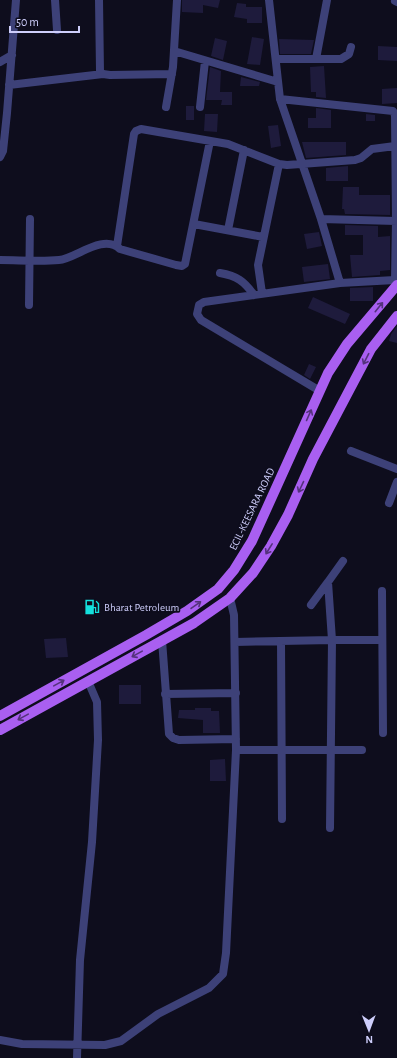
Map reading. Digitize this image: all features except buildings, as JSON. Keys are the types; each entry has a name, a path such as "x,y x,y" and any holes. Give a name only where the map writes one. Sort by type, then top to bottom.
{"main road":[{"name":"ECIL-KEESARA ROAD","path":"0,716 150,633 187,611 218,589 234,570 252,541 328,373 347,344 396,282"},
{"path":"0,730 194,623 230,598 253,574 271,546 288,515 313,459 371,349 397,316"},
{"path":"150,633 162,640"}],"street":[{"path":"0,157 3,151 16,0"},
{"path":"55,0 57,30"},
{"path":"99,0 99,65 100,71 103,74"},
{"path":"166,107 172,74 177,0"},
{"path":"269,0 280,99 321,219 340,283"},
{"path":"316,59 327,0"},
{"path":"276,59 342,59 349,54 351,47"},
{"path":"174,51 278,82"},
{"path":"0,62 12,55"},
{"path":"200,107 205,61"},
{"path":"9,85 103,74 172,74"},
{"path":"280,99 390,110 396,115 396,282 340,283 204,302 199,305 197,314 201,320 320,391"},
{"path":"117,246 136,131 141,129 228,144 279,164 354,160 361,158 372,149 395,146"},
{"path":"0,260 61,260 89,248 102,245 117,246 120,249 182,266 186,264 210,141"},
{"path":"228,230 244,150"},
{"path":"258,294 258,265 279,164"},
{"path":"29,305 30,218"},
{"path":"321,219 396,221"},
{"path":"194,224 263,237"},
{"path":"220,273 233,275 241,279 258,294"},
{"path":"351,451 397,470"},
{"path":"389,503 397,482"},
{"path":"311,605 344,561"},
{"path":"328,582 332,640 330,828"},
{"path":"382,591 381,640 383,733"},
{"path":"0,1040 22,1044 105,1045 121,1041 158,1014 209,988 223,974 226,953 236,750 234,615 230,598"},
{"path":"162,640 168,732 173,738 179,740 236,739"},
{"path":"235,642 381,640"},
{"path":"281,641 282,819"},
{"path":"76,1058 80,960 92,842 98,740 97,702 88,681"},
{"path":"165,694 236,693"},
{"path":"236,750 362,750"}],"place":[{"name":"Bharat Petroleum","path":"92,607"}]}
